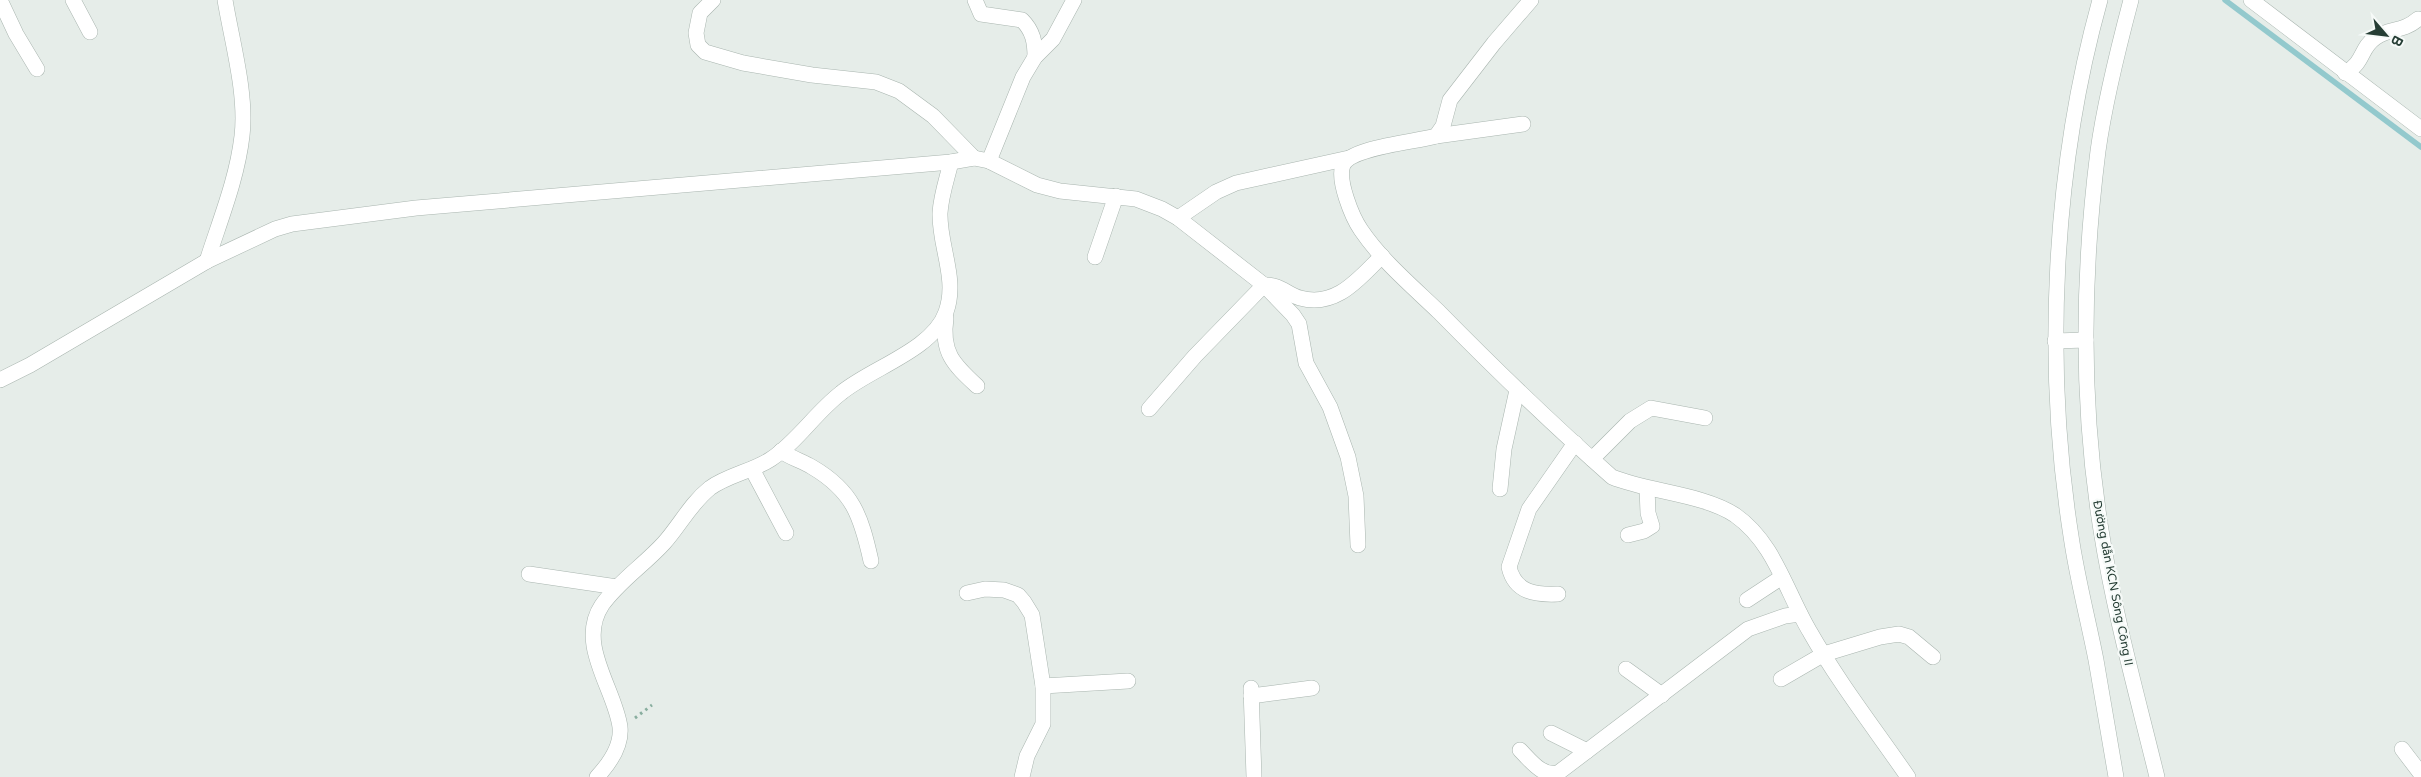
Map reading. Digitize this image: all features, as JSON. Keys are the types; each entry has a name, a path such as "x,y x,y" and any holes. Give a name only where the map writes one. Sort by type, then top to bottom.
{"street":[{"path":"0,0 16,34 37,69"},
{"path":"73,0 90,32"},
{"path":"207,261 238,166 242,134 242,101 225,0"},
{"path":"713,0 700,13 698,19 698,45 705,52 743,63 812,75 876,82 899,91 933,116 974,158"},
{"path":"975,0 981,14 1022,20 1032,33 1035,43 1035,57"},
{"path":"989,161 1023,77 1035,57 1053,39 1074,0"},
{"path":"1436,136 1443,126 1450,100 1494,43 1531,0"},
{"path":"2100,0 2090,35 2069,150 2058,263 2055,341 2060,436 2071,536 2116,777"},
{"name":"Đường dẫn KCN Sông Công II","path":"2130,0 2098,149 2087,266 2086,340 2089,436 2101,530 2125,649 2157,777"},
{"path":"2252,0 2345,73 2421,129"},
{"path":"2345,73 2355,68 2370,41 2377,36 2409,27 2418,19"},
{"path":"1178,218 1216,192 1236,183 1349,158 1368,151 1436,136 1523,124"},
{"path":"0,380 207,261 274,228 416,208 951,162 974,158 989,161 1037,184 1060,191 1136,199 1178,218 1264,284 1299,324 1306,363 1330,407 1348,458 1356,496 1358,545"},
{"path":"1349,158 1343,166 1342,179 1350,212 1361,230 1382,256 1517,390 1612,477 1632,485 1713,505 1733,514 1752,530 1770,552 1800,614 1824,654 1908,777"},
{"path":"951,162 943,191 940,214 951,284 946,312 944,343 961,371 977,386"},
{"path":"1095,257 1116,196"},
{"path":"1149,409 1195,356 1264,284 1273,284 1300,298 1328,299 1346,291 1382,256"},
{"path":"597,777 606,768 616,749 620,728 594,648 594,627 601,607 617,587 664,543 700,496 713,486 752,469 782,451 820,410 843,391 932,336 946,312"},
{"path":"2055,341 2086,340"},
{"path":"1500,489 1504,449 1517,390"},
{"path":"1592,458 1630,421 1651,408 1705,418"},
{"path":"1558,594 1535,595 1514,580 1509,567 1528,509 1575,443"},
{"path":"782,451 810,466 841,487 856,510 871,561"},
{"path":"752,469 786,533"},
{"path":"1628,535 1644,531 1652,526 1648,513 1648,488"},
{"path":"529,574 617,587"},
{"path":"1747,600 1782,577"},
{"path":"967,593 985,589 1004,590 1018,595 1032,614 1043,686 1043,724 1028,756 1022,777"},
{"path":"1520,750 1540,770 1552,776 1748,629 1785,616 1800,614"},
{"path":"1781,679 1824,654 1880,637 1899,634 1909,637 1933,657"},
{"path":"1626,669 1662,694"},
{"path":"1043,686 1128,681"},
{"path":"1254,777 1251,692 1312,688"},
{"path":"1551,733 1587,751"},
{"path":"2402,749 2421,774"}],"waterway":[{"path":"2225,0 2421,147"}]}
